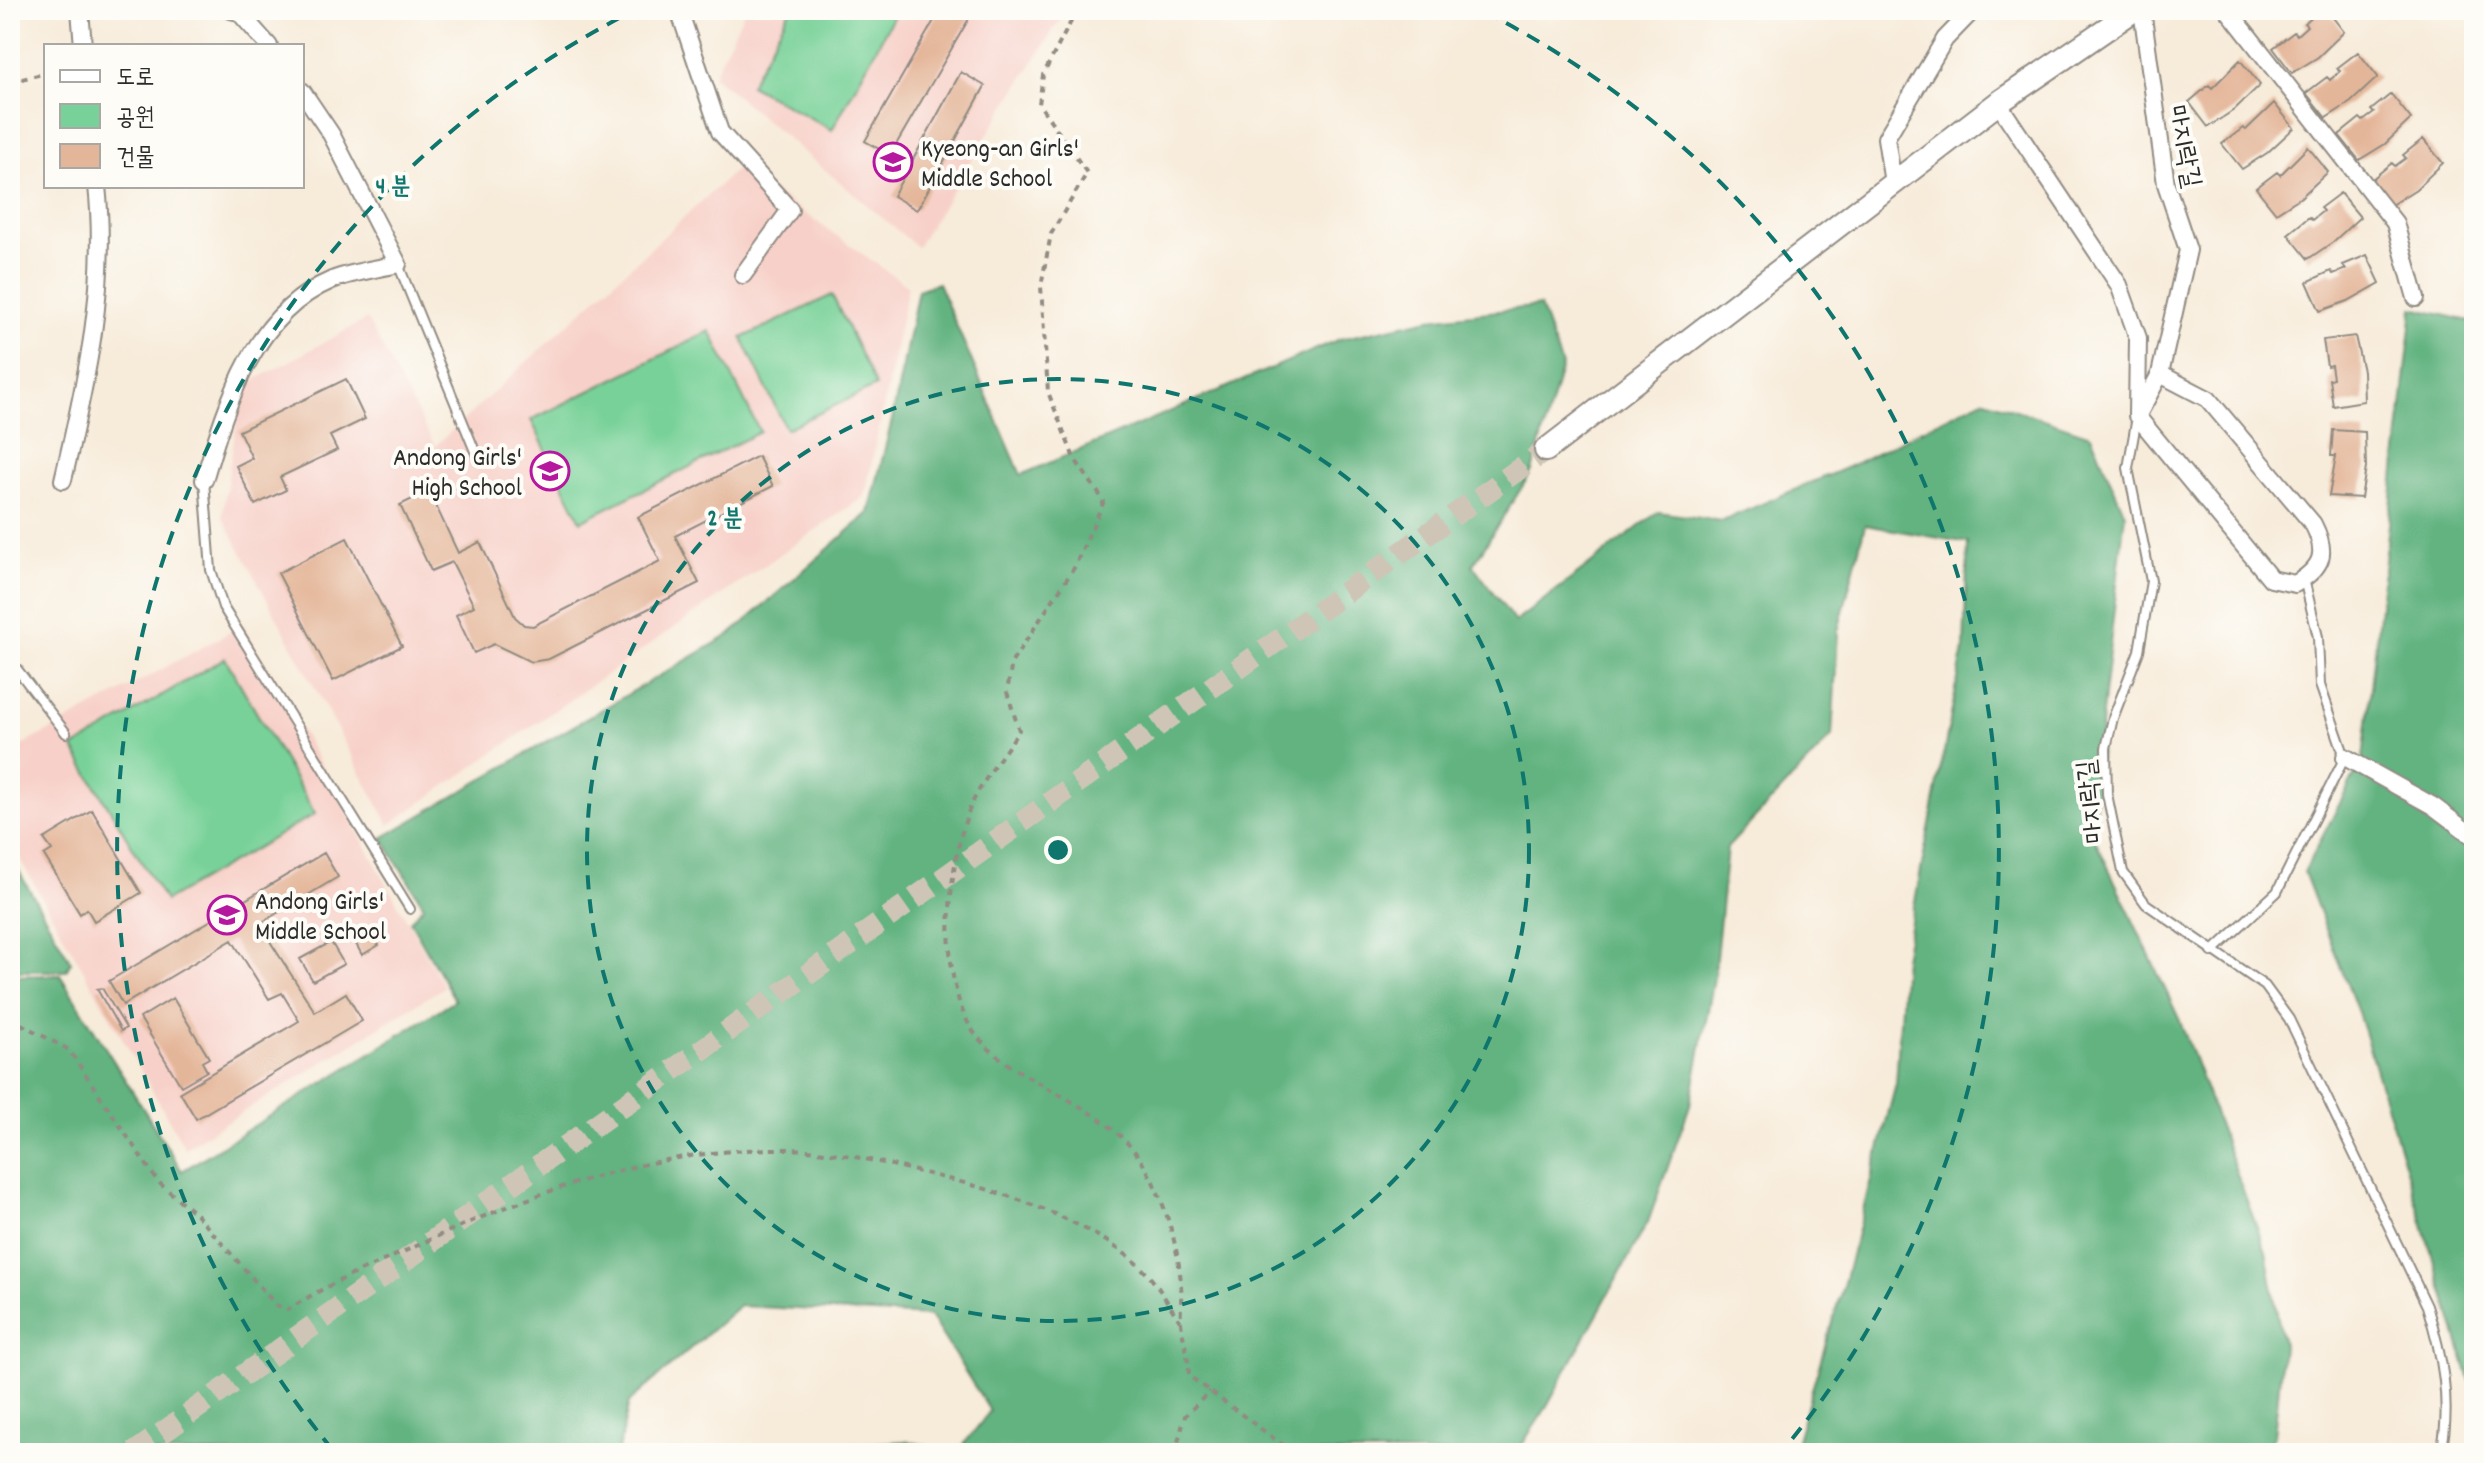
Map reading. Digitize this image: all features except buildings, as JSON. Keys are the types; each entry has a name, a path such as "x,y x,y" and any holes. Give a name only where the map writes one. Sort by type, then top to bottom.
{"street":[{"path":"80,10 83,44"},
{"path":"231,10 239,12 267,44"},
{"path":"679,10 720,132 790,210 743,275"},
{"path":"1893,183 1886,138 1945,39 1973,10"},
{"path":"1546,450 1998,103 2134,10"},
{"name":"마지락길","path":"2137,416 2160,374 2188,250 2166,184 2142,10"},
{"path":"2228,10 2395,223 2416,298"},
{"path":"204,480 230,394 274,319 332,280 398,264 331,134 304,94"},
{"path":"1998,103 2119,285 2138,338 2137,416 2271,579 2295,584 2304,579 2318,564 2323,543 2313,524 2208,399 2160,374"},
{"path":"63,480 92,353 101,224 97,188"},
{"path":"2345,757 2433,806 2474,837"}],"lane":[{"path":"398,264 479,461"},
{"name":"마지락길","path":"2137,416 2128,468 2151,581 2139,651 2113,718 2106,748 2107,794 2123,872 2146,904 2265,986 2289,1019 2411,1270 2439,1344 2446,1389 2441,1453"},
{"path":"204,480 211,570 223,607 410,909"},
{"path":"2212,952 2277,892 2345,757 2320,685 2318,637 2304,579"},
{"path":"10,660 66,733"}],"path":[{"path":"1077,10 1043,75 1039,104 1087,173 1051,234 1041,286 1048,392 1074,458 1104,501 1074,568 1012,662 1007,692 1019,730 968,812 950,899 948,952 957,1002 980,1040 1041,1086 1084,1107 1130,1145 1162,1198 1181,1282 1181,1323 1189,1353 1189,1376 1294,1453"},
{"path":"10,82 44,74"},
{"path":"10,1018 69,1050 158,1182 197,1215 276,1305 288,1310 342,1280 492,1210 631,1166 679,1155 780,1148 898,1167 990,1188 1047,1210 1124,1254 1149,1276 1181,1323"},
{"path":"1175,1453 1185,1416 1210,1391"}],"shaded area":[{"name":"Kyeong-an Girls' Middle School","path":"745,10 1066,10 917,247 713,76"},
{"name":"Andong Girls' High School","path":"739,167 908,286 865,496 389,825 222,516 242,387 367,319 435,446"},
{"name":"Andong Girls' Middle School","path":"243,625 444,987 185,1148 10,842 10,752"}],"green space":[{"path":"790,10 897,10 832,130 750,85"},
{"path":"938,283 1021,475 1340,339 1430,319 1540,306 1562,366 1532,471 1473,565 1515,622 1658,512 1722,521 1848,467 1983,399 2091,435 2125,514 2102,713 2094,837 2180,1021 2266,1252 2283,1345 2274,1436 2266,1453 1793,1453 1845,1279 1896,1084 1904,958 1964,648 1968,543 1865,525 1838,631 1832,736 1727,848 1714,978 1690,1105 1648,1222 1543,1413 1516,1453 957,1453 990,1411 930,1316 739,1306 629,1402 618,1453 10,1453 10,976 60,975 182,1171 455,1000 410,921 424,906 382,838 731,634 869,513 892,420 918,290"},
{"path":"832,295 876,386 786,429 742,338"},
{"path":"2413,308 2474,322 2474,1393 2359,1015 2304,872 2363,759"},
{"path":"710,331 760,432 581,521 531,420"},
{"path":"225,658 315,814 165,901 73,748"},
{"path":"10,856 71,962 66,971 10,971"},
{"path":"907,1441 955,1453 838,1453 849,1445"}],"tunnel":[{"path":"134,1453 1546,450"}],"place":[{"name":"Kyeong-an Girls' Middle School","path":"893,162"},
{"name":"Andong Girls' High School","path":"550,471"},
{"name":"Andong Girls' Middle School","path":"227,915"}]}
